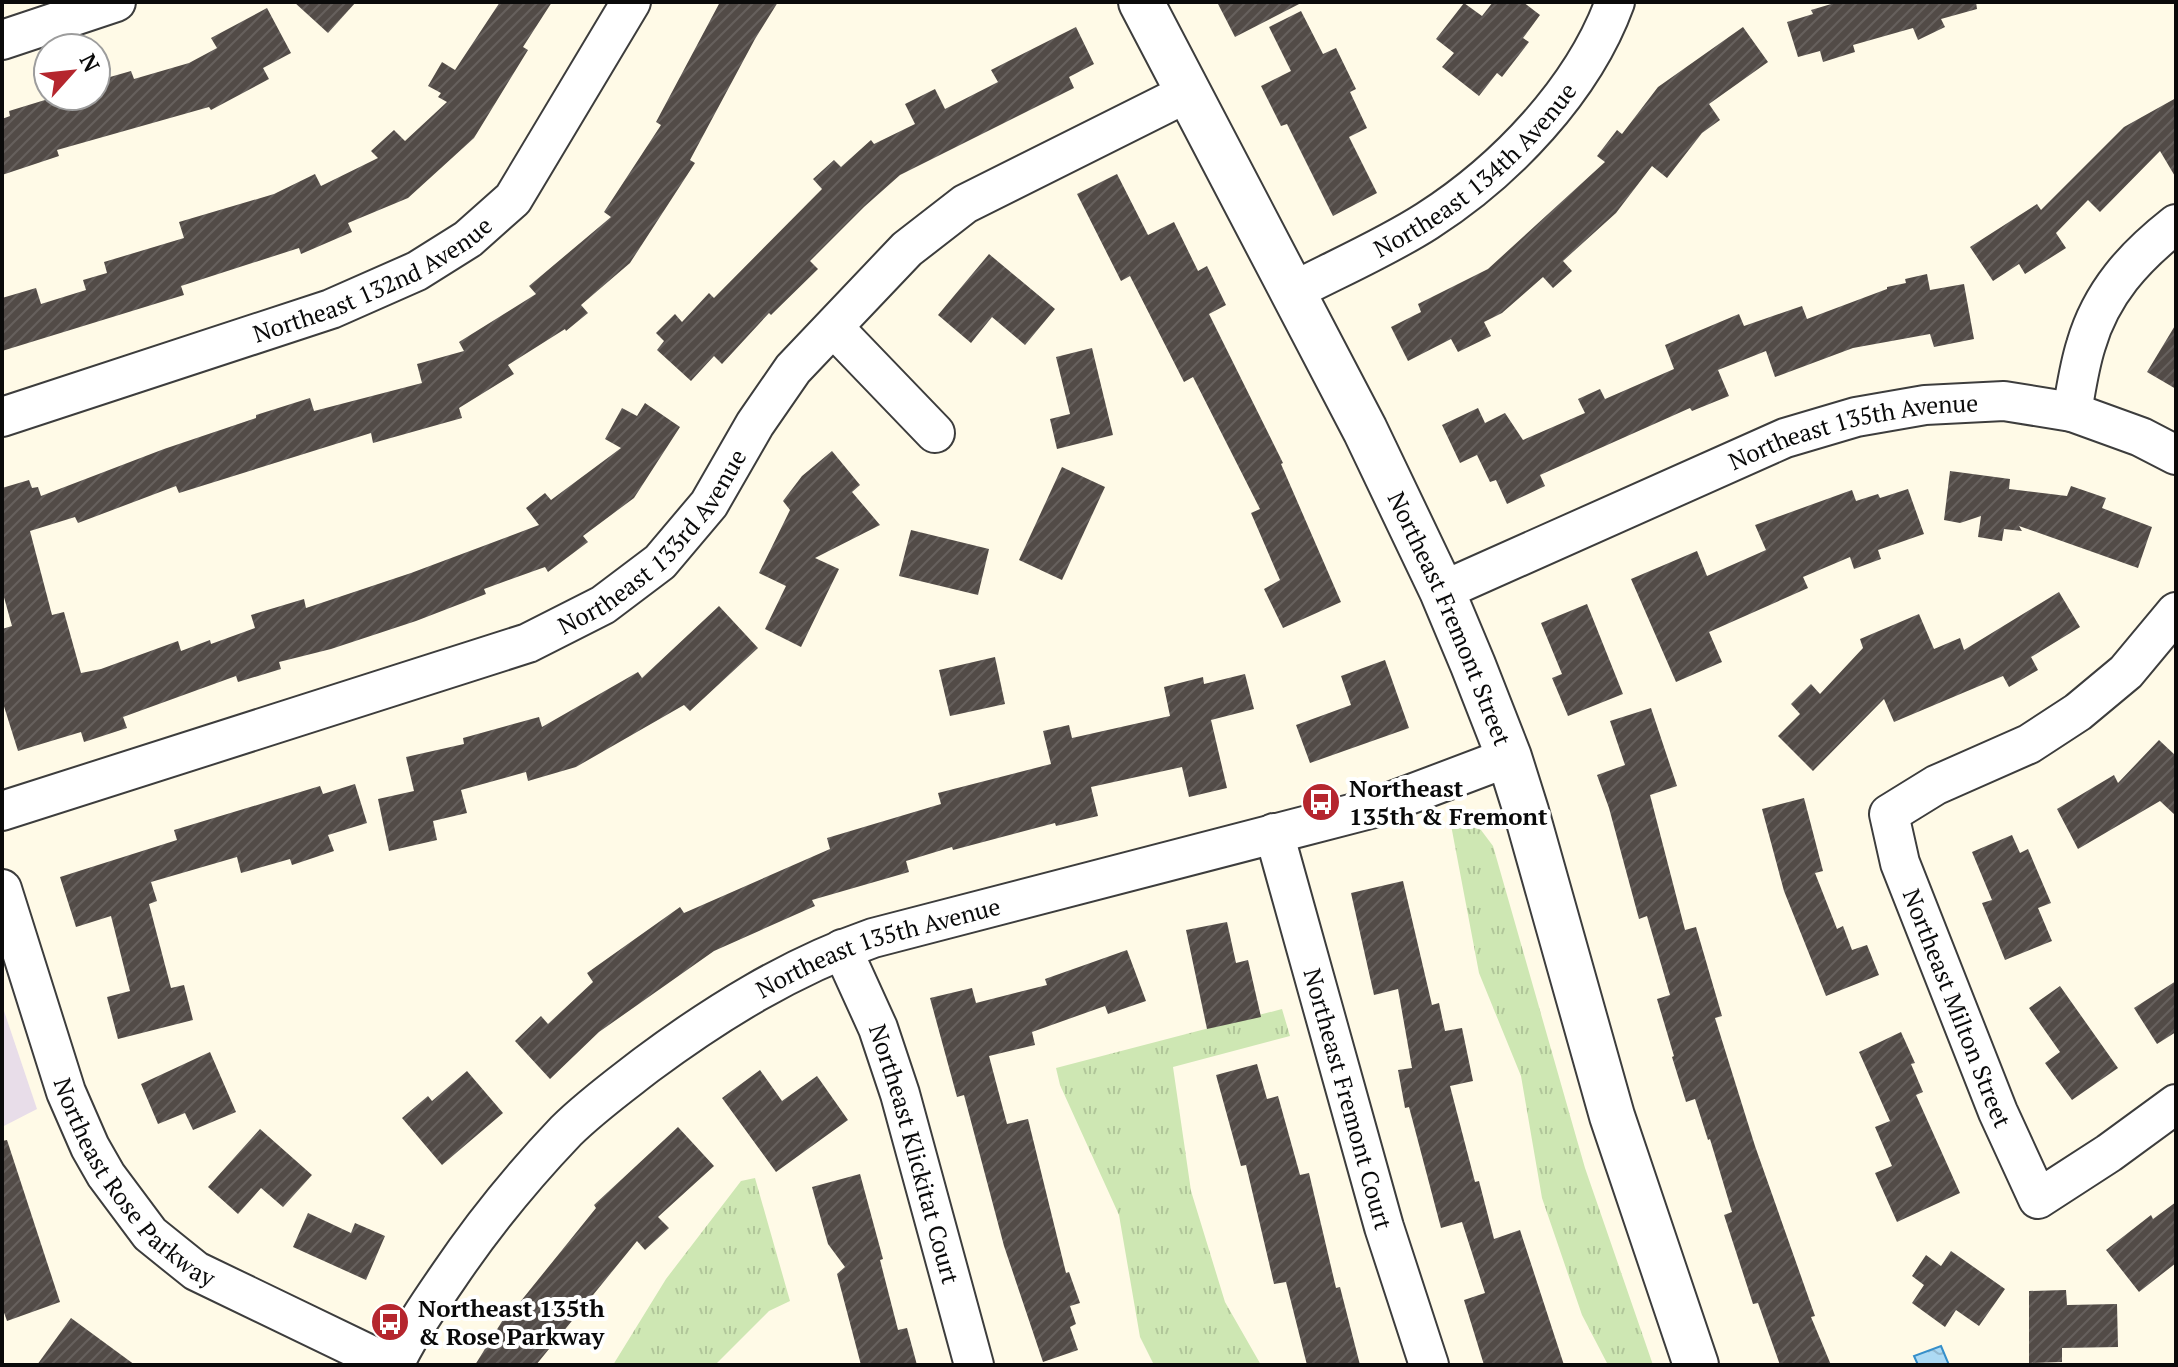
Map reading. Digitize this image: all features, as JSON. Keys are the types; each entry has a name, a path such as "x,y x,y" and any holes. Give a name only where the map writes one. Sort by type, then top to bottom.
{"street":[{"path":"2,40 116,2"},
{"name":"Northeast 132nd Avenue","path":"2,417 331,309 417,271 468,239 513,199 631,2"},
{"name":"Northeast Fremont Street","path":"1141,2 1365,430 1442,591 1509,757 1612,1116 1696,1365"},
{"name":"Northeast 134th Avenue","path":"1292,292 1426,221 1485,178 1558,103 1591,50 1615,2"},
{"name":"Northeast 133rd Avenue","path":"2,811 528,643 603,605 660,562 709,504 755,424 793,369 907,249 965,204 1189,92"},
{"path":"2072,412 2086,344 2105,300 2139,253 2176,224"},
{"path":"834,328 935,433"},
{"name":"Northeast 135th Avenue","path":"1442,591 1785,438 1856,417 1925,405 2004,401 2072,412 2141,437 2176,455"},
{"name":"Northeast Milton Street","path":"2176,612 2126,672 2078,712 2029,744 1936,785 1889,814 1906,878 1998,1112 2038,1199 2176,1104"},
{"name":"Northeast 135th Avenue","path":"392,1365 468,1248 514,1188 568,1128 701,1025 770,984 842,949 888,934 1374,808 1509,757"},
{"name":"Northeast Fremont Court","path":"1274,833 1384,1227 1429,1365"},
{"name":"Northeast Rose Parkway","path":"2,889 66,1092 106,1175 150,1234 196,1271 392,1365"},
{"name":"Northeast Klickitat Court","path":"842,949 878,1028 900,1094 974,1365"}],"shaded area":[{"path":"2,1005 37,1109 2,1127"}],"green space":[{"path":"1462,823 1481,830 1493,846 1585,1168 1653,1365 1608,1365 1582,1315 1542,1198 1521,1076 1479,973 1451,825"},
{"path":"1282,1009 1290,1036 1173,1067 1191,1191 1225,1302 1261,1365 1154,1365 1140,1337 1119,1215 1060,1085 1056,1068"},
{"path":"755,1178 790,1301 769,1311 715,1365 613,1365 666,1279 741,1181"}],"water":[{"path":"1941,1346 1949,1365 1918,1365 1914,1356"}],"building":[{"path":"294,2 356,2 328,33"},
{"path":"500,2 552,2 523,47 528,50 474,138 408,198 348,223 352,232 301,254 299,248 181,286 184,295 2,351 2,298 36,288 41,304 86,290 83,280 107,273 104,262 184,238 179,222 274,194 315,174 321,186 378,158 371,151 394,130 405,141 447,102 438,97 441,93 428,86 442,62 455,70"},
{"path":"720,2 778,2 690,160 695,163 630,263 581,305 588,313 566,331 508,365 514,374 459,408 462,418 373,443 371,433 179,493 176,486 78,523 75,517 30,531 52,615 64,612 81,673 101,669 178,641 181,651 210,640 211,644 255,628 251,615 304,599 306,608 539,525 526,508 545,493 551,500 621,448 605,439 622,408 637,416 645,403 680,427 634,498 583,536 588,542 548,572 545,567 484,589 486,594 416,621 331,649 279,662 281,669 238,682 236,676 123,717 127,728 84,742 81,732 18,751 2,700 2,629 12,626 2,590 2,488 29,480 32,488 38,487 41,496 256,418 256,415 310,398 314,411 422,383 417,364 464,351 459,342 536,294 529,286 611,217 604,212 661,125 656,122"},
{"path":"1217,2 1303,2 1235,37"},
{"path":"1493,2 1523,2 1540,15 1523,38 1529,42 1502,77 1497,73 1479,96 1442,67 1454,53 1436,39 1464,3 1482,16"},
{"path":"1838,2 1976,2 1977,9 1941,19 1945,27 1918,40 1913,28 1853,45 1855,52 1823,62 1820,51 1798,57 1787,22 1813,14 1811,10"},
{"path":"267,8 291,53 263,68 269,79 211,110 209,107 57,150 59,156 2,175 2,119 10,116 9,111 32,104 32,112 112,112 112,76 131,71 134,79 189,63 217,48 211,38"},
{"path":"1301,11 1323,54 1336,48 1356,89 1350,92 1367,128 1349,137 1377,193 1333,216 1287,124 1281,126 1261,86 1291,71 1269,27"},
{"path":"1076,27 1094,64 1069,77 1074,88 900,175 810,261 818,269 771,315 769,313 722,364 714,356 691,381 657,350 664,341 656,333 675,314 682,322 709,293 714,298 822,189 813,179 834,160 841,167 871,140 874,144 915,124 905,104 935,89 945,109 998,82 991,70"},
{"path":"1743,27 1768,62 1709,104 1720,120 1702,133 1667,178 1652,166 1616,213 1563,261 1572,271 1553,288 1543,277 1502,313 1484,322 1491,336 1458,352 1451,339 1408,361 1391,327 1421,312 1418,304 1488,269 1605,162 1597,156 1617,130 1622,134 1658,87"},
{"path":"2176,98 2176,178 2160,151 2100,212 2088,200 2056,233 2066,248 2025,274 2019,264 1993,281 1970,247 2037,204 2041,210 2124,127"},
{"path":"1117,174 1148,235 1174,222 1198,271 1207,266 1226,305 1209,314 1283,463 1341,602 1283,628 1264,589 1280,580 1251,513 1260,509 1193,377 1184,382 1130,276 1121,281 1077,194"},
{"path":"989,254 1055,309 1025,345 992,317 971,343 938,315"},
{"path":"1927,274 1930,290 1964,284 1974,339 1934,347 1930,334 1853,348 1775,377 1766,351 1718,370 1729,396 1692,411 1690,408 1540,475 1545,486 1507,504 1496,480 1490,482 1477,455 1460,463 1442,425 1478,408 1485,423 1505,413 1523,440 1585,413 1578,399 1600,389 1605,399 1674,369 1665,345 1739,314 1744,326 1802,306 1807,319 1887,287 1906,283 1905,279"},
{"path":"2176,324 2176,389 2147,372"},
{"path":"1092,348 1113,435 1057,449 1050,419 1070,414 1056,357"},
{"path":"832,451 860,485 852,492 880,525 815,558 839,569 801,647 765,629 786,586 759,573 790,510 783,501 802,476"},
{"path":"1062,467 1105,487 1062,580 1019,560"},
{"path":"1950,471 2010,479 2009,489 2067,496 2071,486 2106,498 2102,508 2152,527 2138,568 2019,526 2022,531 2004,529 2002,541 1978,537 1981,516 1960,523 1944,520"},
{"path":"1908,489 1924,534 1878,550 1881,559 1854,569 1850,557 1803,577 1808,588 1709,632 1722,662 1676,682 1631,579 1697,551 1707,576 1766,550 1755,525 1852,490 1856,501 1878,494 1880,498"},
{"path":"911,530 989,549 978,595 899,576"},
{"path":"2059,592 2080,627 2031,657 2038,670 2009,687 2003,676 1894,722 1884,699 1813,771 1778,736 1800,714 1791,704 1811,684 1820,694 1863,648 1860,639 1919,614 1934,649 1960,638 1964,650"},
{"path":"1587,604 1623,694 1568,716 1552,678 1562,674 1541,623"},
{"path":"719,606 758,648 690,711 684,705 576,767 528,781 526,772 461,790 467,813 433,821 437,840 389,851 378,799 414,791 406,757 464,744 463,738 539,717 542,727 638,672 642,678"},
{"path":"995,657 1005,704 950,716 939,670"},
{"path":"1385,660 1409,728 1310,763 1296,725 1351,705 1341,676"},
{"path":"1245,674 1254,709 1211,720 1227,788 1189,797 1182,767 1091,787 1098,816 1056,826 1055,823 953,850 952,847 906,861 909,872 812,900 815,906 714,951 599,1032 550,1079 515,1041 541,1016 548,1024 593,982 587,973 680,907 684,913 830,849 827,838 941,804 938,793 1051,764 1043,731 1069,725 1072,738 1170,716 1164,687 1203,677 1204,684"},
{"path":"1651,708 1677,786 1650,795 1685,930 1696,927 1722,1016 1715,1018 1755,1146 1815,1316 1811,1317 1831,1365 1780,1365 1758,1303 1753,1304 1724,1215 1732,1212 1710,1139 1695,1099 1686,1102 1672,1057 1657,999 1670,995 1647,916 1639,919 1597,775 1625,765 1610,721"},
{"path":"2159,740 2176,756 2176,816 2160,801 2078,849 2057,809 2114,775 2118,783"},
{"path":"355,784 367,823 328,835 334,851 292,865 290,859 241,873 237,857 151,882 157,901 149,904 171,988 184,985 193,1020 118,1039 107,997 130,991 111,916 76,927 60,877 177,840 174,830 320,786 323,794"},
{"path":"1804,798 1823,871 1815,873 1837,929 1843,926 1852,950 1867,945 1879,975 1826,996 1784,891 1762,809"},
{"path":"2012,835 2020,853 2028,849 2051,903 2038,908 2052,941 2005,960 1982,903 1992,900 1972,852"},
{"path":"1403,881 1432,1005 1439,1003 1445,1031 1462,1028 1473,1081 1450,1086 1475,1182 1479,1181 1494,1239 1520,1230 1564,1365 1484,1365 1464,1300 1485,1293 1462,1222 1441,1228 1409,1107 1405,1108 1398,1070 1412,1068 1398,989 1374,995 1351,893"},
{"path":"1227,922 1236,963 1248,960 1261,1017 1207,1029 1186,930"},
{"path":"1127,950 1146,1001 1108,1014 1105,1006 1032,1032 1035,1045 989,1056 1007,1124 1028,1119 1066,1273 1069,1272 1080,1303 1070,1306 1076,1324 1070,1327 1078,1350 1043,1362 1004,1246 964,1095 957,1097 930,998 972,988 976,1003 1047,985 1045,979"},
{"path":"2176,981 2176,1032 2157,1044 2134,1008"},
{"path":"2060,986 2118,1068 2072,1100 2045,1063 2060,1052 2029,1008"},
{"path":"1901,1032 1915,1063 1911,1064 1923,1092 1916,1095 1960,1193 1897,1222 1875,1173 1892,1166 1875,1127 1890,1121 1859,1052"},
{"path":"210,1052 236,1112 193,1130 185,1113 158,1124 141,1084"},
{"path":"1257,1064 1267,1099 1278,1096 1300,1175 1309,1173 1336,1288 1340,1287 1360,1365 1307,1365 1286,1282 1274,1284 1246,1165 1241,1166 1216,1075"},
{"path":"760,1070 782,1101 817,1076 848,1120 776,1172 722,1098"},
{"path":"467,1071 503,1113 442,1165 402,1118 428,1096 432,1101"},
{"path":"678,1127 714,1166 658,1217 669,1228 645,1250 637,1241 536,1365 475,1365 509,1310 512,1312 596,1208 594,1205"},
{"path":"260,1129 312,1175 283,1207 261,1188 238,1214 208,1187"},
{"path":"7,1140 60,1302 7,1321 2,1307 2,1141"},
{"path":"860,1174 898,1330 907,1328 917,1365 861,1365 837,1274 845,1267 828,1244 812,1187"},
{"path":"2176,1202 2176,1263 2139,1292 2106,1250 2151,1215 2153,1219"},
{"path":"308,1213 351,1233 355,1223 385,1236 366,1280 293,1247"},
{"path":"1951,1251 2005,1289 1979,1326 1956,1310 1945,1327 1912,1303 1924,1285 1912,1276 1926,1255 1941,1266"},
{"path":"2066,1290 2067,1305 2117,1304 2118,1347 2062,1348 2062,1362 2029,1363 2029,1291"},
{"path":"71,1318 135,1365 37,1365"}],"place":[{"name":"Northeast 135th & Fremont","path":"1321,802"},
{"name":"Northeast 135th & Rose Parkway","path":"390,1322"}]}
